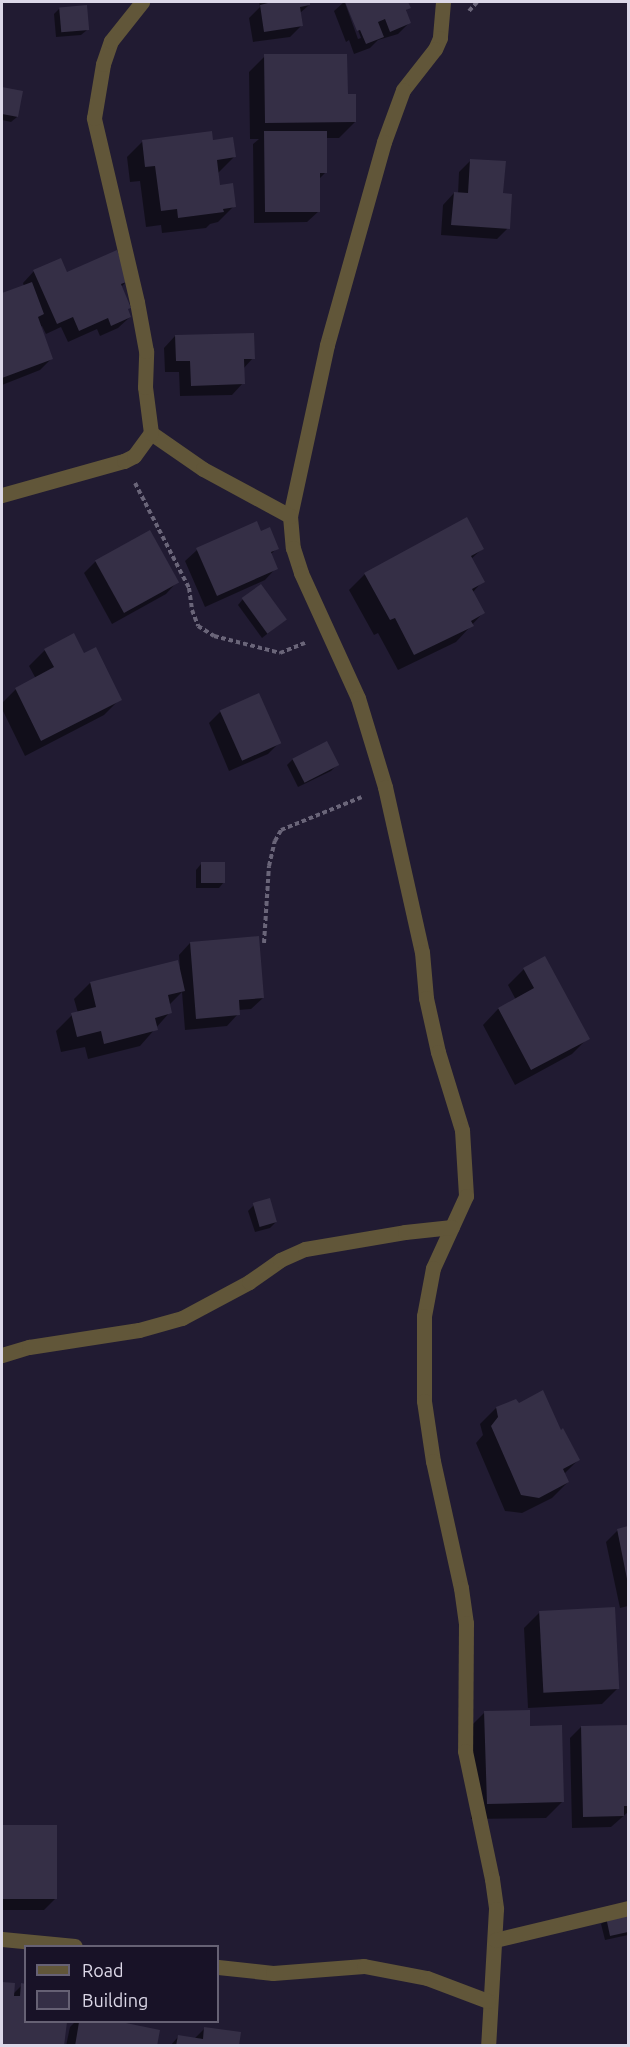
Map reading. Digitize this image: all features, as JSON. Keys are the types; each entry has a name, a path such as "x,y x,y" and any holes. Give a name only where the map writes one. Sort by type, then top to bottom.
{"street":[{"path":"2,495 124,461 134,456 151,434 146,387 146,351 137,302 94,118 103,64 111,41 142,2"},
{"path":"443,2 440,38 435,49 403,90 384,142 327,345 290,516 293,548 358,698 385,787 422,952 426,998 438,1052 462,1131 466,1196 433,1268 424,1316 424,1401 433,1461 464,1611 465,1751 492,1879 495,1940 488,2001 488,2046"},
{"path":"151,434 202,469 290,516"},
{"path":"2,1355 29,1347 139,1330 182,1318 249,1282 280,1260 305,1249 405,1232 452,1227"},
{"path":"495,1940 628,1908"},
{"path":"2,1939 57,1945"},
{"path":"219,1967 273,1973 364,1966 427,1978 488,2001"}],"path":[{"path":"124,461 189,588 192,610 198,626 214,636 280,653 328,633"},
{"path":"264,943 269,866 275,841 281,830 385,787"}],"building":[{"path":"272,2 310,2 310,5 300,7 303,26 264,32 260,5"},
{"path":"345,2 408,2 411,8 406,10 411,23 390,32 385,19 378,22 384,37 366,44 360,30 357,31"},
{"path":"87,5 89,30 61,32 59,7"},
{"path":"264,54 347,54 348,94 356,94 356,122 265,123"},
{"path":"2,87 23,91 18,117 2,114"},
{"path":"212,131 213,140 233,137 236,157 217,160 220,185 233,183 236,207 223,209 224,212 178,218 177,209 161,211 155,166 145,167 142,140"},
{"path":"264,131 327,131 327,173 320,173 320,212 265,212"},
{"path":"470,159 506,161 503,193 512,194 510,229 451,225 454,192 468,193"},
{"path":"117,250 129,281 121,284 131,308 128,309 131,317 111,326 108,318 79,331 73,317 57,324 33,270 61,258 67,272"},
{"path":"32,282 44,314 38,317 53,359 2,378 2,293"},
{"path":"254,333 255,359 244,359 245,384 191,386 190,361 176,361 175,335"},
{"path":"467,517 484,549 471,556 485,582 472,589 485,613 471,621 474,626 414,655 395,618 390,620 364,573"},
{"path":"257,521 261,531 270,527 279,549 271,552 278,569 217,596 196,548"},
{"path":"150,530 179,582 124,613 95,561"},
{"path":"261,584 287,620 267,634 242,598"},
{"path":"74,633 84,653 96,647 122,700 41,741 15,688 54,667 44,649"},
{"path":"259,693 281,743 242,761 220,710"},
{"path":"327,741 339,765 305,783 292,759"},
{"path":"201,862 225,862 225,883 201,883"},
{"path":"259,936 264,998 239,1000 240,1015 196,1019 190,942"},
{"path":"545,956 590,1039 531,1070 498,1008 534,988 523,968"},
{"path":"178,960 185,991 168,995 172,1013 155,1018 158,1030 104,1044 101,1031 77,1037 71,1013 96,1007 90,982"},
{"path":"270,1198 277,1222 260,1227 253,1203"},
{"path":"543,1390 561,1430 563,1428 580,1460 563,1469 569,1482 539,1498 521,1495 491,1426 498,1417 496,1407 516,1399 519,1403"},
{"path":"628,1526 628,1579 627,1579 617,1529"},
{"path":"615,1607 619,1689 543,1693 539,1611"},
{"path":"530,1710 530,1726 562,1725 564,1802 487,1804 484,1711"},
{"path":"628,1725 628,1806 624,1806 624,1816 583,1817 581,1726"},
{"path":"2,1825 57,1825 57,1899 2,1899"},
{"path":"628,1913 628,1932 610,1936 606,1917"},
{"path":"2,1982 15,1983 14,1996 20,1996 21,1983 24,1984 24,2023 67,2023 64,2046 2,2046"},
{"path":"79,2023 126,2023 160,2030 157,2046 75,2046"},
{"path":"204,2027 241,2032 239,2046 176,2046 178,2035 203,2039"}]}
